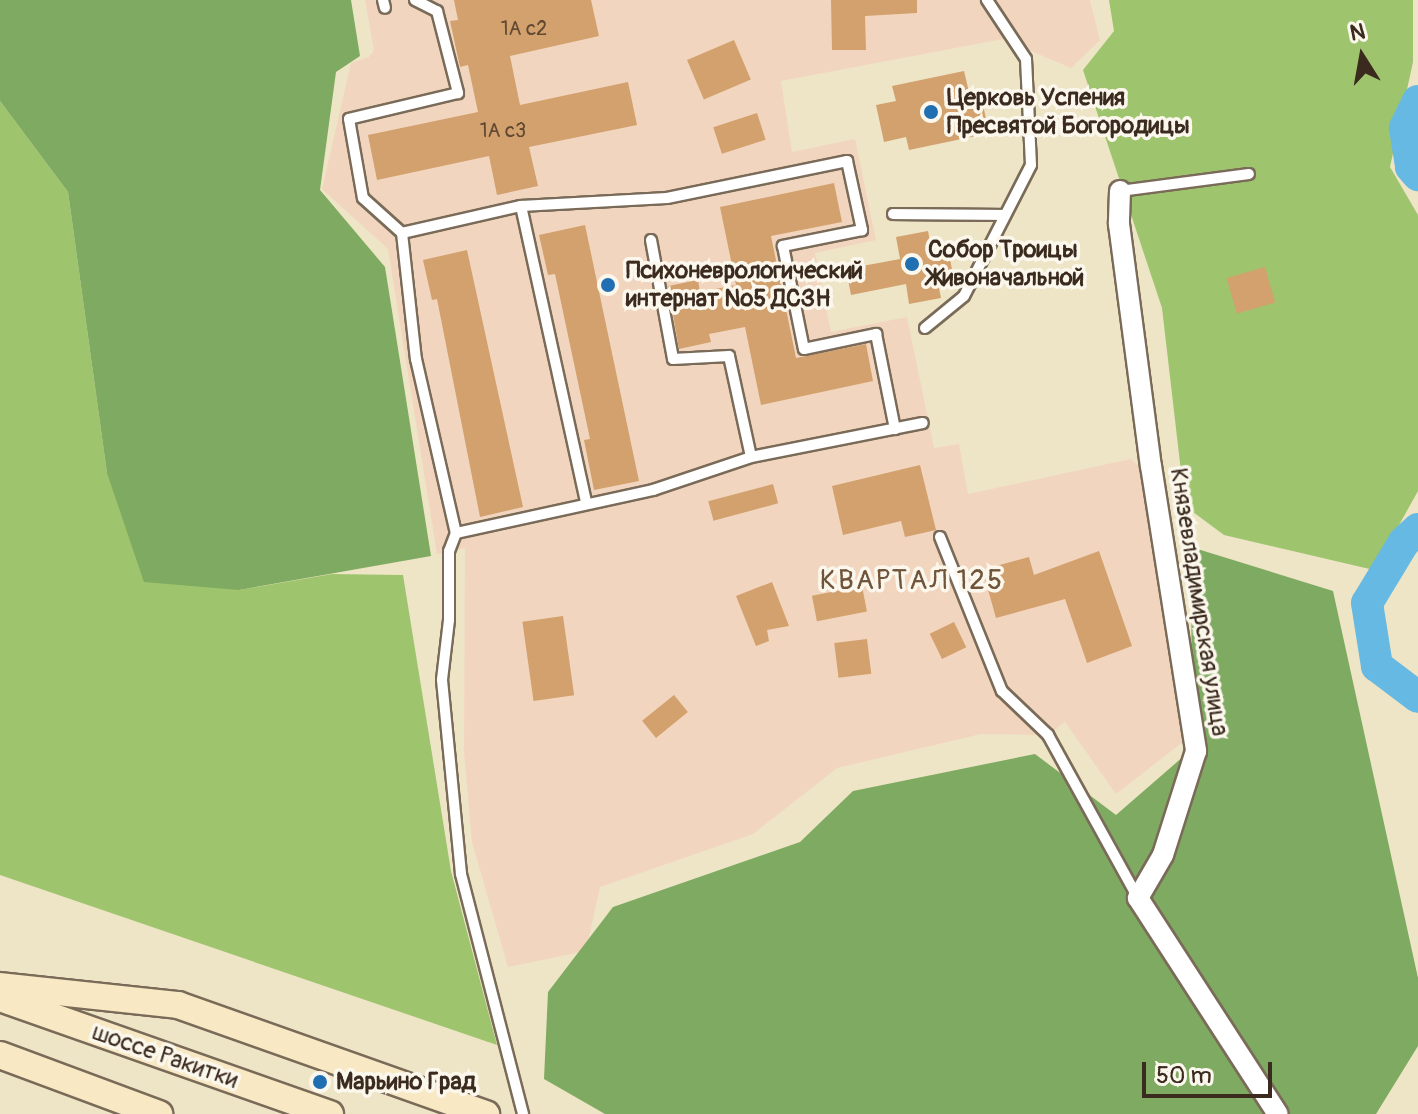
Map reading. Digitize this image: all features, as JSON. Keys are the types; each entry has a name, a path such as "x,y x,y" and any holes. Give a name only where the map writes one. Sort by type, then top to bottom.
{"street":[{"name":"Князевладимирская улица","path":"1120,191 1119,224 1151,466 1196,751 1163,855 1138,898"},
{"path":"1138,898 1278,1114"},
{"path":"0,986 178,1005 486,1114"},
{"name":"шоссе Ракитки","path":"0,998 330,1114"},
{"path":"0,1055 159,1114"}],"lane":[{"path":"415,0 437,11 458,93 349,119 363,198 402,233 416,359 456,533 449,551 449,620 442,680 461,874 523,1114"},
{"path":"925,328 964,296 1031,165 1026,59 987,0"},
{"path":"402,233 521,206 667,198 847,161 862,230 783,246 804,349 876,334 895,429"},
{"path":"1120,191 1249,174"},
{"path":"521,206 586,502"},
{"path":"893,214 1005,215"},
{"path":"651,240 673,359 729,356 751,457"},
{"path":"456,533 586,502 653,490 751,457 923,423"},
{"path":"940,537 1002,691 1048,735 1138,898"}],"shaded area":[{"path":"365,0 1090,0 1100,40 1071,68 1003,39 781,81 792,152 855,139 876,240 815,253 831,332 907,317 934,448 959,444 968,494 1131,459 1147,474 1188,738 1116,794 1065,722 1048,735 981,734 837,768 753,834 600,887 586,951 508,967 472,842 464,753 465,548 437,554 388,249 322,189 351,63 369,57 374,50"}],"green space":[{"path":"0,0 351,0 360,56 336,72 320,190 385,267 431,556 239,590 144,582 107,473 68,192 0,101"},
{"path":"1109,0 1413,0 1413,62 1390,167 1418,215 1418,491 1374,570 1224,535 1185,506 1162,308 1083,70 1114,31"},
{"path":"0,101 68,192 107,473 239,590 332,574 403,575 451,871 497,1045 0,875"},
{"path":"1191,547 1333,591 1418,978 1418,1046 1376,1114 605,1114 544,1079 548,992 613,907 800,842 853,791 1035,754 1116,815 1192,749"}],"building":[{"path":"454,0 591,0 599,36 510,56 520,105 628,82 637,125 529,147 538,186 497,195 489,156 377,180 368,135 478,112 468,65 460,67 450,21 458,20"},
{"path":"831,0 917,0 917,13 865,16 866,50 832,50"},
{"path":"734,40 751,80 704,100 687,60"},
{"name":"Церковь Успения Пресвятой Богородицы","path":"964,71 969,92 980,90 986,119 973,121 976,136 909,150 906,137 884,142 876,105 896,101 892,86"},
{"path":"757,113 766,140 722,154 713,127"},
{"path":"834,183 842,222 771,236 796,358 866,344 873,381 761,405 745,327 709,334 711,342 679,349 668,286 698,280 700,292 736,285 720,207"},
{"path":"585,225 639,481 594,490 584,440 590,439 555,274 548,275 539,235"},
{"name":"Собор Троицы Живоначальной","path":"928,231 932,252 948,248 953,275 937,278 941,298 909,304 906,284 851,295 846,269 900,259 896,237"},
{"path":"467,250 523,507 480,517 437,299 432,300 423,260"},
{"path":"1265,267 1275,303 1237,314 1227,278"},
{"path":"920,465 936,530 905,537 901,521 843,535 832,486"},
{"path":"773,484 778,503 713,521 708,501"},
{"path":"1099,551 1132,646 1087,663 1065,599 996,618 985,579 999,575 996,566 1029,557 1034,575"},
{"path":"772,582 789,626 767,630 769,641 756,646 736,596"},
{"path":"862,586 867,612 817,621 812,596"},
{"path":"563,616 574,695 534,701 522,622"},
{"path":"954,622 966,647 942,659 930,634"},
{"path":"867,639 871,674 839,678 834,643"},
{"path":"674,695 688,712 656,738 642,721"}],"waterway":[{"path":"1418,101 1405,128 1411,167 1418,175"},
{"path":"1418,529 1404,542 1367,603 1377,666 1418,697"}],"place":[{"name":"Церковь Успения Пресвятой Богородицы","path":"931,112"},
{"name":"Собор Троицы Живоначальной","path":"912,264"},
{"name":"Психоневрологический интернат №5 ДСЗН","path":"608,285"},
{"name":"Марьино Град","path":"320,1082"}],"district":[{"name":"КВАРТАЛ 125","path":"912,581"}]}
